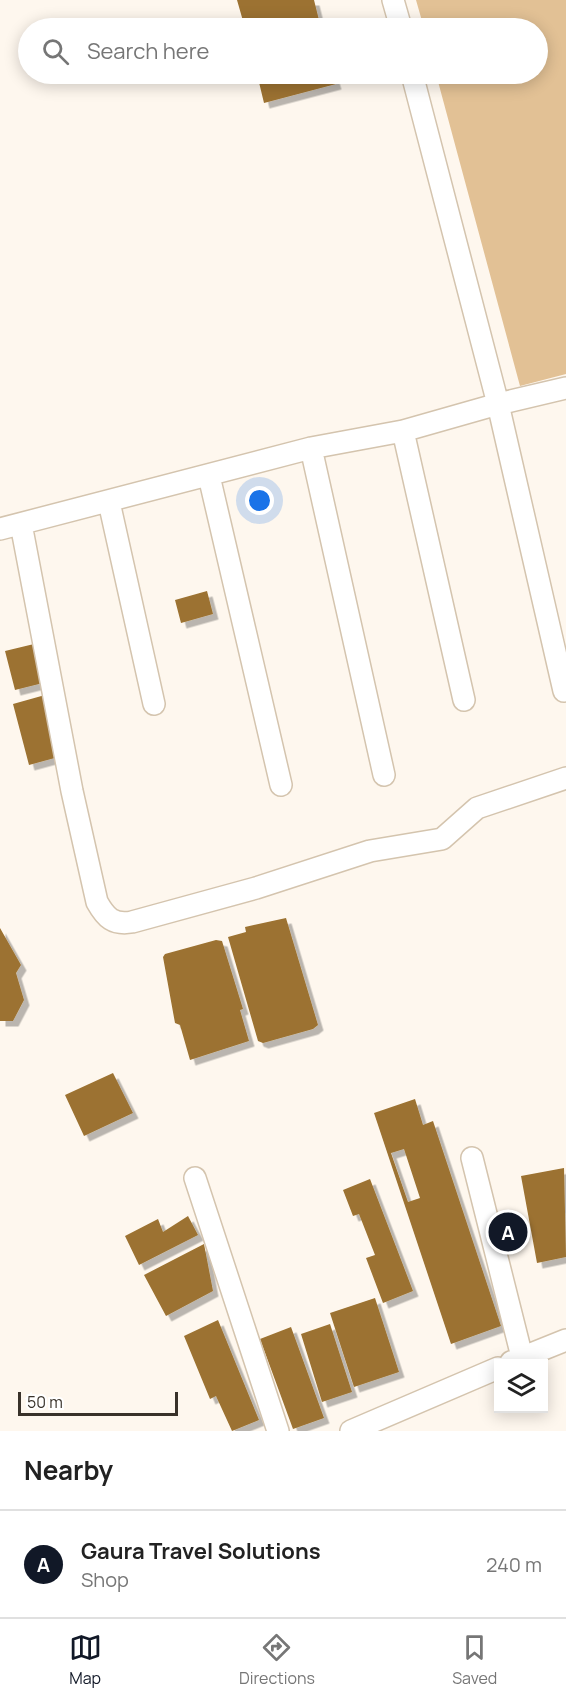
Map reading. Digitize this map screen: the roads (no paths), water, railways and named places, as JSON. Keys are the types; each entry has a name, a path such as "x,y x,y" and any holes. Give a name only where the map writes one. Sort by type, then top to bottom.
{"street":[{"path":"393,0 398,18"},
{"path":"415,84 498,404 564,691"},
{"path":"0,529 311,448 404,431 498,404 566,388"},
{"path":"404,431 464,700"},
{"path":"311,448 384,776"},
{"path":"209,476 281,785"},
{"path":"109,502 154,704"},
{"path":"21,524 72,791 97,902 104,915 110,920 120,924 132,922 256,888 370,851 442,839 477,808 566,778"},
{"path":"472,1158 515,1359"},
{"path":"195,1178 278,1431"},
{"path":"518,1359 566,1340"},
{"path":"351,1431 494,1370"}],"place":[{"name":"Gaura Travel Solutions","path":"508,1232"}]}
